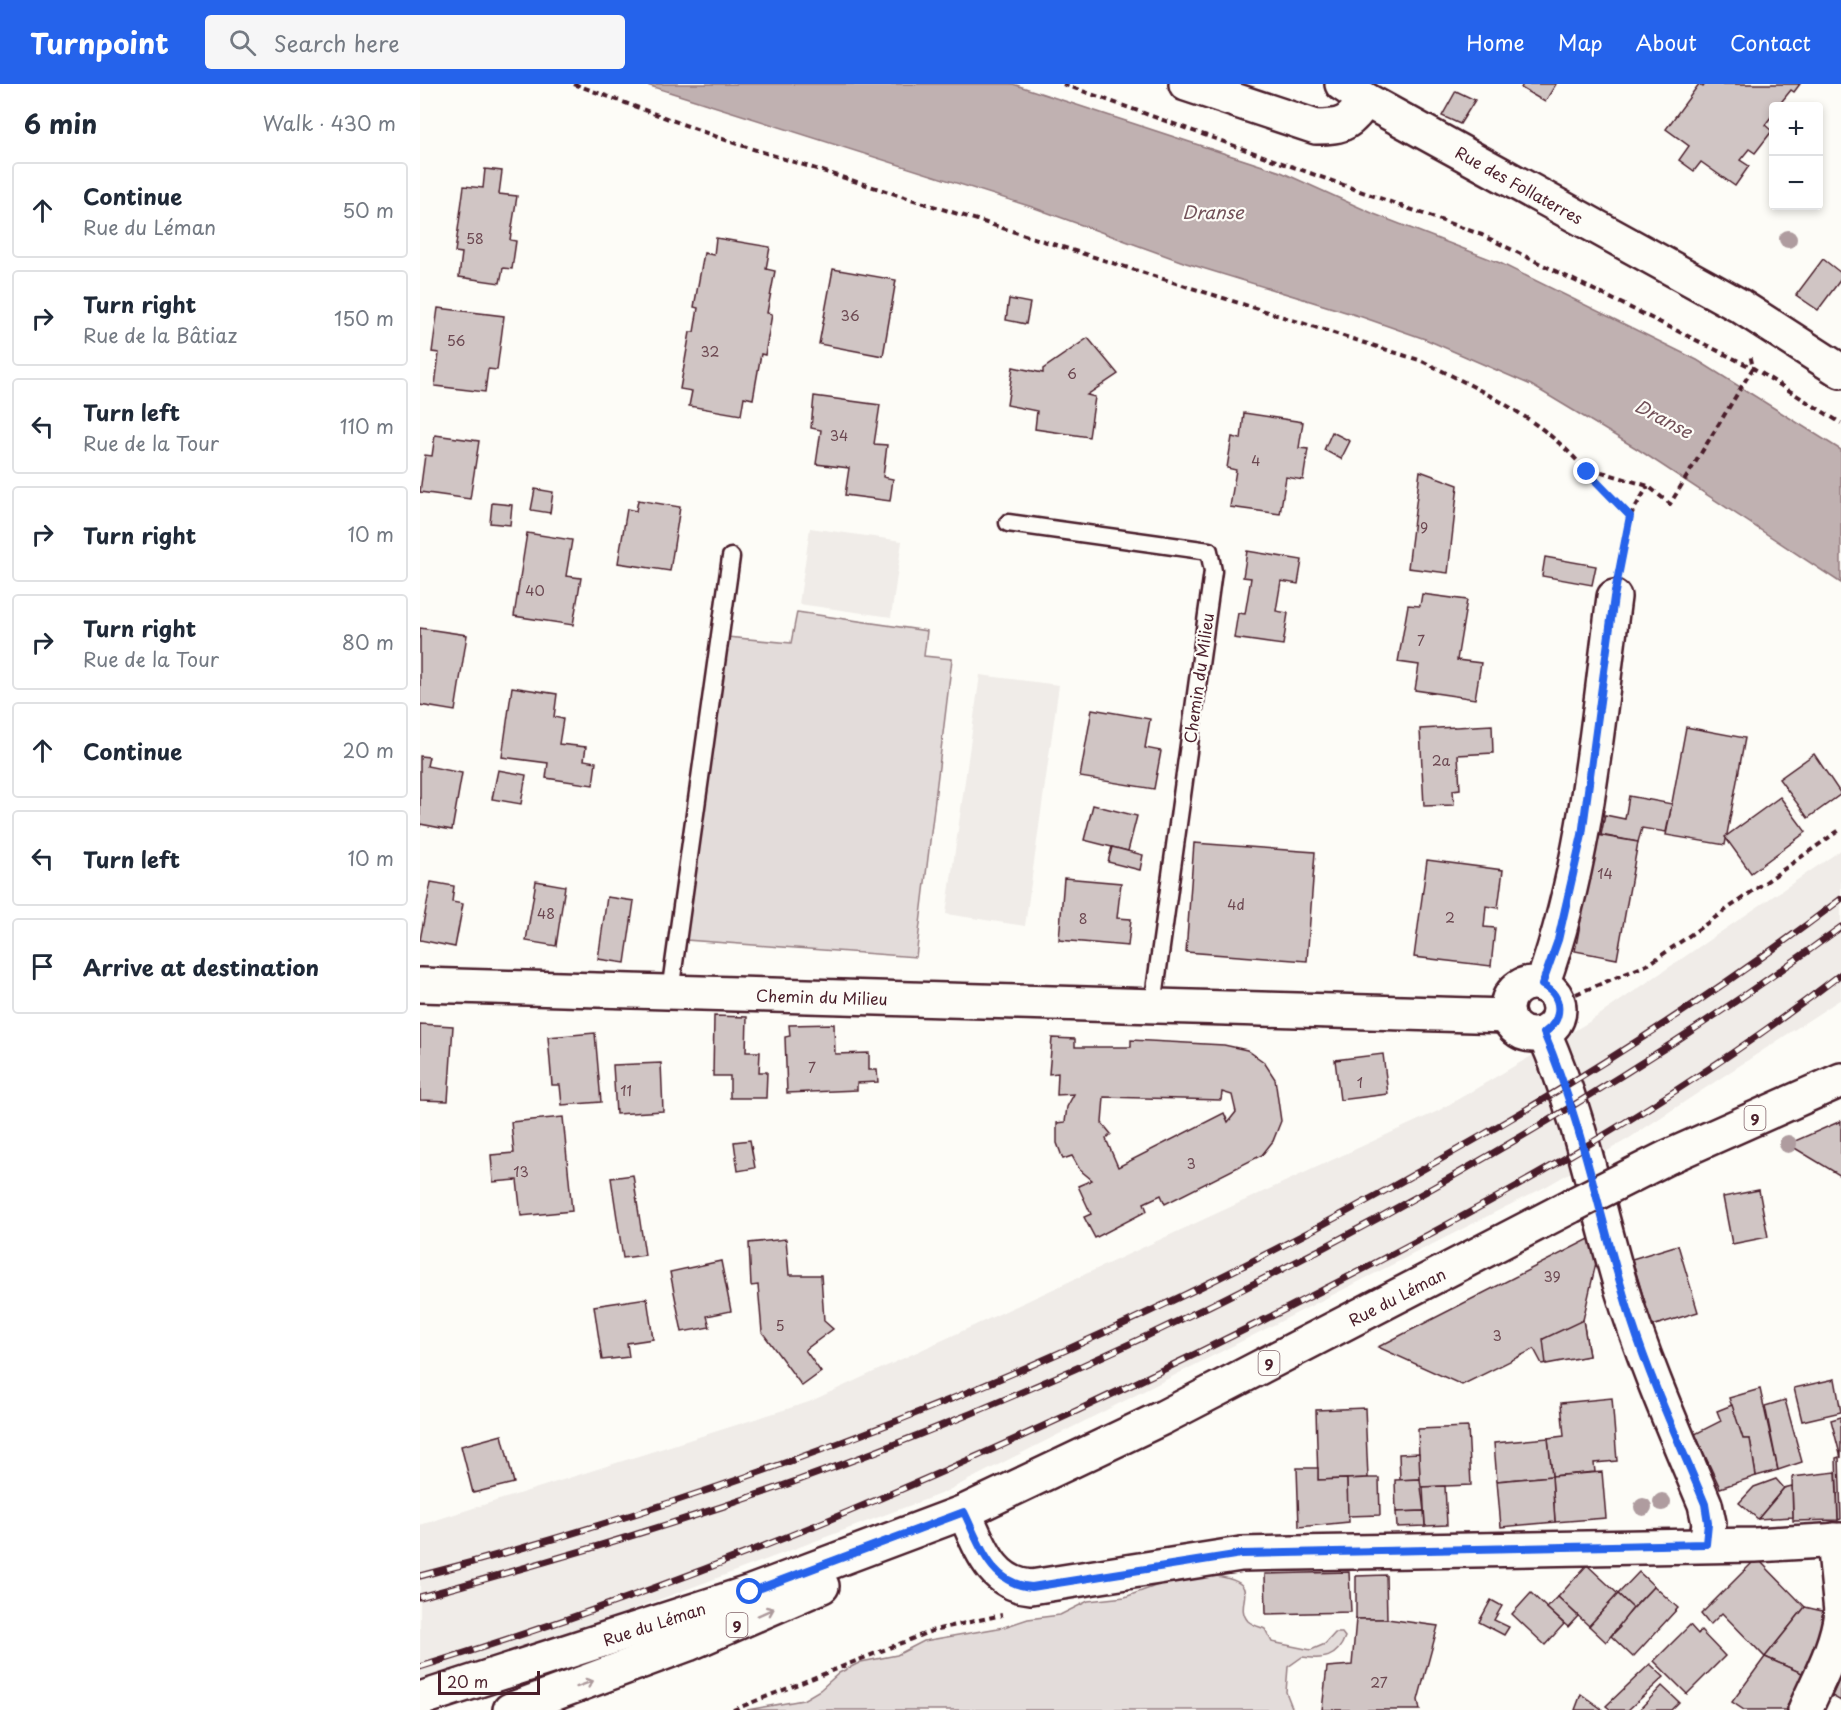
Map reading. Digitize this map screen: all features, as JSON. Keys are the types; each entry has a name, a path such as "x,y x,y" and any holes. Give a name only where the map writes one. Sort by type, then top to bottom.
{"street":[{"name":"Rue des Follaterres","path":"1186,84 1316,127 1334,127 1347,123 1354,92 1740,306 1841,371"},
{"path":"1550,992 1532,983 1516,989 1507,1003 1508,1016 1514,1028 1523,1034 1544,1033 1553,1027 1558,1017 1550,992 1558,940 1582,835 1614,597"},
{"name":"Chemin du Milieu","path":"420,985 1508,1016"},
{"path":"1544,1033 1579,1125 1632,1322 1664,1409 1705,1504 1708,1523 1706,1544"},
{"name":"Rue du Léman","path":"510,1710 632,1667 753,1618 855,1570 959,1514 1164,1417 1668,1157 1841,1080"},
{"path":"959,1514 993,1570 1017,1586 1032,1587 1241,1554 1706,1544 1755,1545 1837,1540 1841,1612 1839,1632 1805,1710"},
{"name":"Rue du Léman","path":"420,1699 740,1595 959,1514"}],"lane":[{"name":"Chemin du Milieu","path":"1008,523 1209,551 1213,571 1154,1005"},
{"path":"670,992 731,557"}],"path":[{"path":"574,84 731,142 1422,362 1490,395 1568,447 1587,472 1630,516"},
{"path":"1063,84 1482,235 1753,368 1841,423"},
{"path":"1587,472 1592,469 1648,486 1670,504 1753,368"},
{"path":"1614,597 1630,516 1648,486"},
{"path":"1550,992 1649,964 1841,828"},
{"path":"733,1710 934,1630 1002,1615"}],"shaded area":[{"path":"810,528 902,541 891,617 799,604"},
{"path":"797,612 927,631 924,656 952,659 916,957 686,940 727,637 791,643"},
{"path":"980,675 1059,685 1025,926 946,914"},
{"path":"1841,850 1841,999 1628,1139 1547,1186 943,1493 448,1679 420,1687 420,1525 809,1402 1438,1111 1589,1022"},
{"path":"1207,1575 1238,1582 1243,1587 1244,1614 1248,1621 1265,1629 1272,1642 1311,1650 1325,1644 1335,1633 1342,1633 1345,1637 1333,1654 1323,1658 1302,1657 1288,1667 1286,1692 1293,1710 747,1710 803,1700 820,1690 839,1673 861,1662 897,1655 924,1641 1004,1627 1028,1619 1060,1615 1088,1601 1125,1597 1175,1579 1191,1580"}],"water":[{"name":"Dranse","path":"644,84 1013,84 1281,172 1374,214 1500,263 1697,360 1841,450 1841,583 1639,450 1531,385 1425,339 1362,317 1186,263 1032,207"}],"building":[{"path":"1523,84 1556,84 1545,102 1521,88"},
{"path":"1699,84 1703,87 1705,84 1800,84 1794,92 1791,90 1781,102 1769,102 1769,120 1765,125 1769,128 1769,135 1755,153 1749,149 1740,160 1749,166 1735,186 1701,162 1694,171 1679,160 1689,146 1666,129"},
{"path":"1456,91 1475,100 1460,124 1442,116"},
{"path":"485,169 502,171 499,194 517,196 510,240 516,241 512,269 503,268 500,283 459,277 462,253 455,252 464,186 483,188"},
{"path":"716,238 770,247 766,269 775,271 767,313 772,314 765,355 761,354 753,399 744,397 741,415 689,406 692,391 680,389 690,332 694,332 698,308 694,307 704,253 714,255"},
{"path":"1823,259 1841,273 1841,279 1818,310 1796,295"},
{"path":"833,269 896,280 883,356 819,344"},
{"path":"1009,299 1030,303 1026,324 1006,320"},
{"path":"438,308 504,316 497,370 488,369 485,392 435,386 439,353 432,352"},
{"path":"1088,338 1118,374 1087,395 1095,397 1089,437 1035,429 1037,411 1007,405 1013,367 1043,373 1043,369"},
{"path":"814,396 880,405 874,444 887,445 883,477 893,479 890,501 845,495 849,468 816,464 821,430 811,428"},
{"path":"1244,413 1303,422 1299,448 1308,449 1303,480 1286,477 1280,514 1230,507 1236,470 1227,468 1232,437 1241,439"},
{"path":"1332,432 1350,441 1341,459 1324,450"},
{"path":"435,435 479,441 470,499 420,492 425,455 432,456"},
{"path":"1420,471 1458,485 1448,573 1408,568"},
{"path":"535,489 553,492 550,513 531,510"},
{"path":"638,500 680,507 670,571 618,563 627,509 636,511"},
{"path":"492,503 512,505 510,525 490,523"},
{"path":"527,533 572,540 566,576 581,578 573,625 514,616"},
{"path":"1247,551 1302,560 1298,584 1281,581 1276,611 1288,613 1283,645 1234,638 1238,613 1245,614 1251,578 1243,577"},
{"path":"1545,557 1596,566 1592,585 1542,576"},
{"path":"1422,594 1467,600 1457,660 1481,663 1475,699 1415,690 1419,665 1398,662 1408,605 1420,606"},
{"path":"420,628 467,635 455,711 420,705"},
{"path":"512,687 557,694 554,717 563,719 559,744 586,747 584,760 596,762 593,785 546,778 548,763 502,757"},
{"path":"1092,709 1150,719 1145,748 1161,751 1154,789 1080,777"},
{"path":"1492,725 1493,753 1458,755 1460,789 1453,790 1454,805 1424,806 1420,729"},
{"path":"1686,727 1745,738 1725,845 1666,835"},
{"path":"1814,754 1841,794 1808,818 1779,779"},
{"path":"420,756 429,757 427,766 462,773 452,830 420,824"},
{"path":"498,770 526,775 521,804 492,799"},
{"path":"1629,796 1672,804 1666,832 1642,828 1638,842 1601,835 1605,815 1625,819"},
{"path":"1780,797 1806,832 1751,873 1725,837"},
{"path":"1093,805 1137,816 1128,851 1084,840"},
{"path":"1597,835 1638,842 1617,959 1575,951"},
{"path":"1194,843 1315,852 1307,961 1186,952"},
{"path":"1112,847 1143,855 1140,870 1108,862"},
{"path":"1427,860 1503,870 1498,908 1486,906 1484,927 1495,928 1491,966 1414,957"},
{"path":"1064,878 1121,883 1117,918 1131,919 1128,946 1059,940"},
{"path":"536,881 565,886 556,946 526,941"},
{"path":"431,882 454,886 452,902 463,904 455,947 420,940"},
{"path":"607,897 634,901 625,963 598,959"},
{"path":"714,1016 747,1017 746,1052 760,1052 759,1072 767,1072 766,1098 730,1098 730,1076 713,1076"},
{"path":"420,1024 453,1026 448,1101 420,1100"},
{"path":"834,1024 835,1054 869,1053 869,1070 877,1070 878,1082 857,1083 857,1090 787,1093 785,1037 790,1036 789,1025"},
{"path":"595,1033 601,1102 562,1105 560,1085 552,1085 548,1037"},
{"path":"1052,1038 1075,1039 1075,1047 1131,1047 1131,1040 1224,1045 1247,1050 1264,1062 1275,1079 1281,1121 1273,1141 1262,1155 1165,1204 1161,1195 1144,1203 1147,1211 1095,1238 1084,1217 1091,1214 1078,1186 1092,1180 1080,1170 1072,1156 1063,1159 1057,1143 1057,1123 1065,1122 1067,1107 1074,1094 1057,1095 1058,1073 1049,1074","holes":["1222,1092 1232,1095 1236,1112 1228,1122 1224,1113 1118,1167 1106,1139 1111,1134 1102,1123 1104,1097 1221,1100"]},
{"path":"1383,1054 1388,1094 1340,1100 1335,1060"},
{"path":"661,1063 663,1111 616,1114 613,1065"},
{"path":"563,1117 572,1211 521,1216 517,1180 493,1182 491,1155 514,1153 511,1122"},
{"path":"1841,1121 1841,1176 1788,1144"},
{"path":"750,1140 755,1168 738,1171 734,1142"},
{"path":"633,1175 645,1255 623,1258 611,1178"},
{"path":"1759,1190 1768,1237 1732,1244 1723,1197"},
{"path":"1591,1238 1598,1254 1583,1320 1589,1356 1542,1364 1534,1349 1462,1385 1378,1347"},
{"path":"786,1239 789,1275 821,1275 824,1321 833,1329 805,1350 821,1372 802,1386 762,1332 758,1285 751,1286 749,1243"},
{"path":"1678,1245 1698,1312 1652,1326 1632,1259"},
{"path":"721,1261 731,1311 707,1316 710,1327 682,1332 670,1272"},
{"path":"647,1298 653,1339 627,1343 629,1357 602,1360 594,1306"},
{"path":"1583,1320 1589,1356 1546,1364 1543,1339"},
{"path":"1835,1379 1841,1412 1802,1421 1794,1388"},
{"path":"1760,1389 1778,1470 1756,1476 1750,1439 1743,1439 1729,1398"},
{"path":"1612,1398 1617,1461 1594,1463 1595,1472 1552,1476 1548,1438 1564,1436 1561,1403"},
{"path":"1785,1400 1802,1462 1778,1470 1765,1406"},
{"path":"1732,1405 1743,1439 1750,1439 1756,1476 1720,1488 1695,1434 1721,1421 1717,1411"},
{"path":"1365,1408 1368,1478 1318,1480 1316,1410"},
{"path":"1841,1417 1841,1458 1831,1420"},
{"path":"1468,1427 1471,1485 1420,1487 1418,1429"},
{"path":"502,1435 514,1483 473,1493 461,1446"},
{"path":"1548,1438 1552,1476 1497,1481 1494,1443"},
{"path":"1419,1453 1420,1479 1400,1480 1399,1454"},
{"path":"1839,1457 1841,1519 1838,1520 1836,1458"},
{"path":"1297,1468 1318,1468 1318,1480 1347,1479 1349,1522 1299,1527"},
{"path":"1602,1472 1606,1518 1555,1522 1552,1476"},
{"path":"1836,1472 1838,1520 1793,1521 1792,1477"},
{"path":"1552,1476 1555,1522 1501,1527 1497,1481"},
{"path":"1379,1478 1380,1515 1348,1516 1347,1479"},
{"path":"1420,1479 1424,1511 1396,1512 1395,1480"},
{"path":"1776,1479 1784,1488 1758,1519 1739,1503 1754,1487"},
{"path":"1445,1486 1447,1525 1425,1526 1423,1487"},
{"path":"1792,1486 1793,1517 1758,1519 1784,1488"},
{"path":"1424,1511 1425,1526 1397,1527 1396,1512"},
{"path":"1757,1558 1805,1607 1765,1657 1722,1613 1710,1625 1701,1614"},
{"path":"1587,1565 1618,1594 1589,1626 1558,1597"},
{"path":"1349,1572 1351,1612 1266,1614 1265,1574"},
{"path":"1639,1572 1654,1586 1633,1608 1618,1594"},
{"path":"1386,1575 1387,1619 1356,1619 1356,1576"},
{"path":"1654,1586 1678,1608 1633,1657 1611,1636 1620,1627 1618,1625"},
{"path":"1531,1593 1564,1624 1545,1645 1512,1614"},
{"path":"1618,1594 1633,1608 1606,1642 1589,1626"},
{"path":"1558,1597 1578,1616 1568,1627 1547,1608"},
{"path":"1491,1600 1502,1606 1494,1620 1509,1627 1504,1635 1479,1622"},
{"path":"1805,1607 1835,1614 1811,1677 1765,1657"},
{"path":"1356,1619 1387,1619 1438,1626 1418,1700 1420,1710 1322,1710 1327,1667 1352,1665"},
{"path":"1690,1625 1698,1634 1701,1631 1725,1656 1687,1694 1654,1661"},
{"path":"1765,1657 1811,1677 1794,1710 1744,1710 1732,1702"},
{"path":"1650,1664 1664,1677 1628,1710 1611,1710 1606,1706"},
{"path":"1841,1676 1841,1701 1832,1696"},
{"path":"1662,1686 1679,1702 1671,1710 1639,1710"},
{"path":"1581,1694 1603,1710 1575,1710"}],"railway":[{"path":"420,1576 682,1499 810,1454 937,1405 1062,1352 1186,1294 1307,1233 1534,1105 1639,1040 1741,972 1841,899"},
{"path":"420,1597 609,1543 796,1481 992,1405 1137,1341 1349,1234 1533,1129 1623,1075 1712,1017 1841,927"},
{"path":"420,1667 636,1595 742,1555 952,1467 1158,1372 1411,1244 1559,1162 1703,1073 1773,1025 1841,974"}],"route":[{"path":"750,1592 964,1512 993,1570 1017,1586 1032,1587 1241,1554 1706,1544 1708,1523 1705,1504 1676,1439 1632,1322 1579,1125 1556,1059 1544,1033 1553,1027 1559,1012 1555,995 1542,985 1558,940 1582,835 1614,597 1630,516 1587,472"}]}
